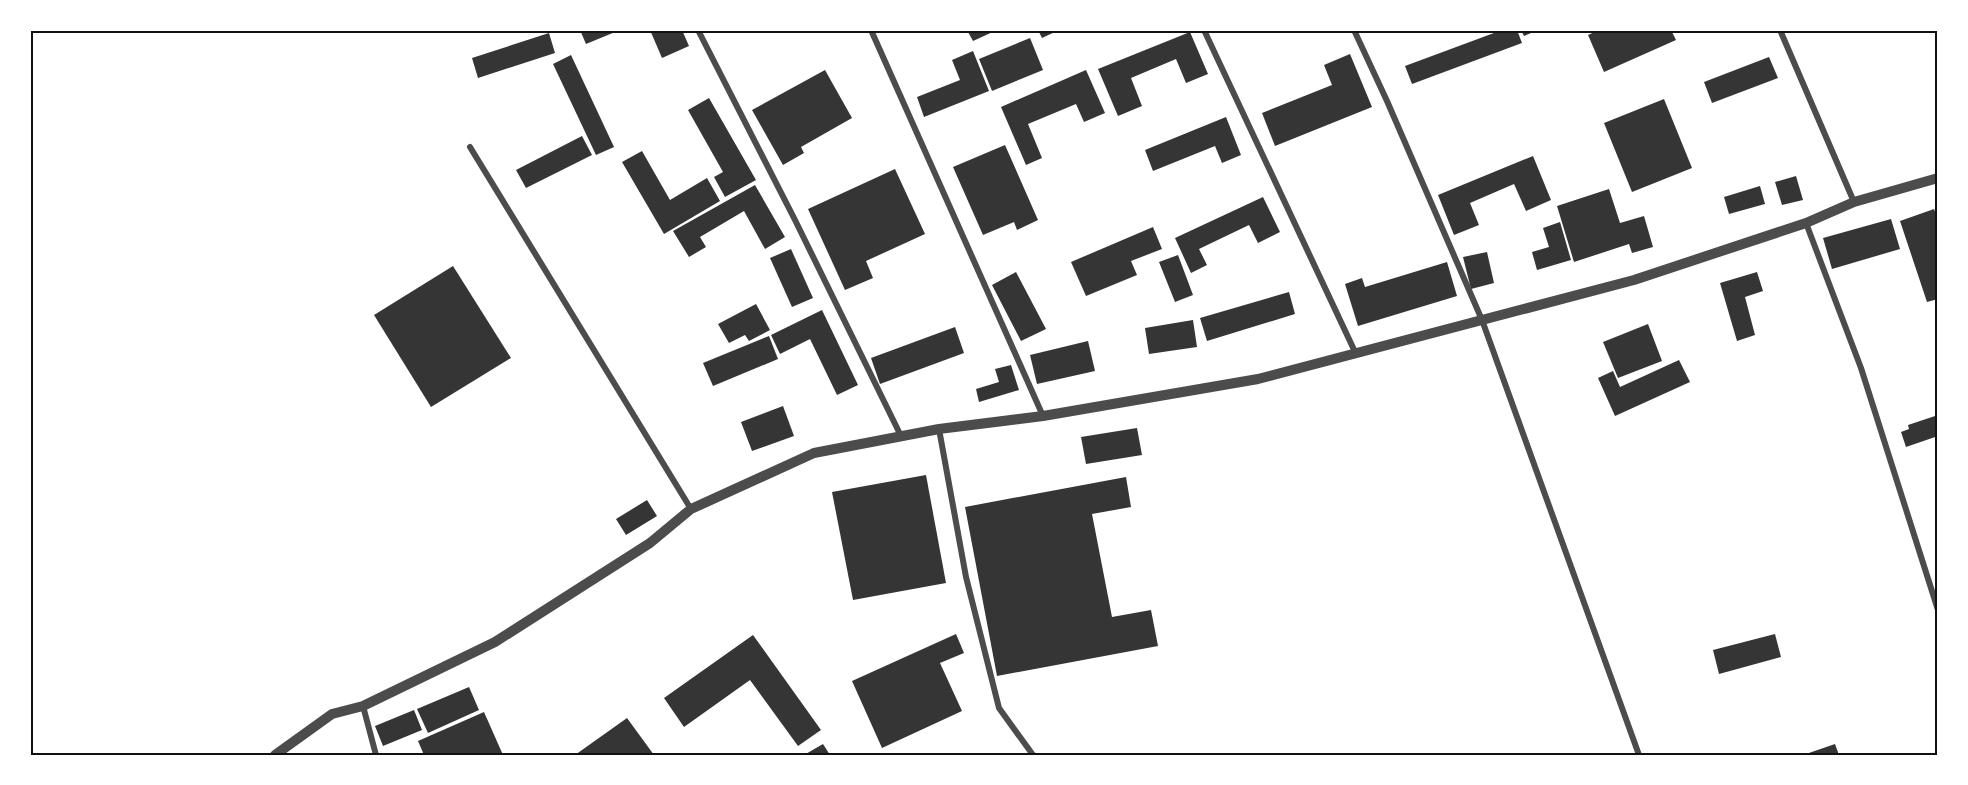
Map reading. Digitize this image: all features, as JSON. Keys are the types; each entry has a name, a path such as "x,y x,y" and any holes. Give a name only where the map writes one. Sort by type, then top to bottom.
{"street":[{"path":"698,30 901,436"},
{"path":"871,30 1043,416"},
{"path":"1204,30 1356,354"},
{"path":"1354,30 1482,320 1639,755"},
{"path":"1780,30 1854,202"},
{"path":"470,147 691,509"},
{"path":"275,755 332,714 363,706 495,642 650,543 691,509 814,453 939,429 1043,416 1258,380 1634,280 1806,223 1854,202 1938,178"},
{"path":"1806,223 1861,368 1938,610"},
{"path":"939,429 966,577 999,708 1033,755"},
{"path":"363,706 376,755"}],"building":[{"path":"580,30 620,30 586,44"},
{"path":"650,30 682,30 689,46 662,58"},
{"path":"967,30 997,30 973,41"},
{"path":"1038,30 1059,30 1042,38"},
{"path":"1502,30 1517,30 1522,43 1412,84 1405,66"},
{"path":"1521,30 1538,30 1524,36"},
{"path":"1599,30 1671,30 1676,40 1604,72 1588,35"},
{"path":"1190,32 1208,74 1186,83 1176,59 1131,78 1142,106 1118,116 1098,69"},
{"path":"549,33 555,53 478,78 472,58"},
{"path":"1030,38 1043,70 992,91 979,59"},
{"path":"973,51 989,91 924,117 917,97 960,80 952,60"},
{"path":"1350,54 1372,107 1275,146 1262,113 1332,85 1324,65"},
{"path":"571,55 614,147 596,155 553,64"},
{"path":"1769,57 1778,78 1712,103 1704,82"},
{"path":"825,70 852,118 801,147 804,153 783,165 752,110"},
{"path":"1086,70 1105,113 1084,122 1076,104 1028,124 1042,158 1026,165 1001,107"},
{"path":"709,98 756,180 725,197 714,177 723,172 688,110"},
{"path":"1664,99 1692,168 1632,192 1604,123"},
{"path":"1226,117 1241,155 1222,163 1215,146 1153,171 1145,150"},
{"path":"582,136 592,155 526,188 516,170"},
{"path":"1005,145 1038,220 1017,230 1014,222 983,235 953,167"},
{"path":"642,151 670,200 707,178 720,201 664,234 622,162"},
{"path":"1533,156 1551,200 1526,211 1514,184 1470,203 1479,225 1454,235 1438,195"},
{"path":"895,169 925,234 866,261 873,278 845,290 808,209"},
{"path":"1796,176 1803,200 1782,205 1775,182"},
{"path":"755,185 785,237 765,249 744,211 700,237 706,247 689,257 673,231"},
{"path":"1760,186 1765,204 1729,214 1724,197"},
{"path":"1609,189 1620,223 1644,216 1653,247 1632,253 1629,244 1574,262 1557,206"},
{"path":"1263,197 1280,232 1258,243 1249,225 1199,249 1207,265 1191,273 1175,238"},
{"path":"1934,209 1938,220 1938,299 1927,302 1900,221"},
{"path":"1891,219 1900,249 1832,269 1823,238"},
{"path":"1560,222 1571,260 1537,270 1532,252 1549,247 1543,228"},
{"path":"1153,227 1162,249 1131,261 1137,275 1086,296 1071,262"},
{"path":"791,249 813,298 792,307 770,258"},
{"path":"1487,252 1494,283 1471,289 1463,257"},
{"path":"1178,255 1193,295 1175,302 1159,262"},
{"path":"1447,262 1457,296 1358,326 1345,284 1362,278 1365,287"},
{"path":"453,266 511,358 431,407 374,315"},
{"path":"1016,272 1046,329 1021,341 992,285"},
{"path":"1757,272 1763,291 1745,297 1755,335 1737,341 1720,283"},
{"path":"1289,292 1295,314 1207,341 1200,318"},
{"path":"756,304 770,330 749,341 745,335 729,343 718,324"},
{"path":"822,310 858,385 837,395 810,339 780,354 771,335"},
{"path":"1193,320 1197,347 1149,354 1145,328"},
{"path":"1648,324 1662,361 1618,378 1603,342"},
{"path":"955,327 964,353 880,384 871,358"},
{"path":"769,336 778,359 713,386 703,363"},
{"path":"1088,341 1095,371 1037,384 1030,355"},
{"path":"1679,360 1690,382 1615,416 1598,378 1613,371 1620,387"},
{"path":"1011,365 1019,390 979,402 976,389 999,382 995,369"},
{"path":"783,406 794,436 752,451 741,422"},
{"path":"1938,415 1938,436 1906,447 1901,432 1909,429 1908,425"},
{"path":"1137,428 1142,455 1086,464 1081,437"},
{"path":"926,475 946,583 853,600 832,492"},
{"path":"1126,477 1131,507 1092,514 1112,617 1151,610 1158,646 997,676 965,507"},
{"path":"647,500 657,516 626,535 616,519"},
{"path":"956,634 964,653 940,663 962,711 882,748 852,681"},
{"path":"1775,634 1781,657 1719,674 1713,650"},
{"path":"753,635 821,730 798,746 750,680 684,727 664,698"},
{"path":"469,687 479,710 428,733 417,709"},
{"path":"414,710 422,730 383,746 375,726"},
{"path":"484,712 503,755 424,755 418,741"},
{"path":"627,718 654,755 575,755"},
{"path":"823,744 830,755 804,755"},
{"path":"1835,744 1839,755 1803,755"}]}
